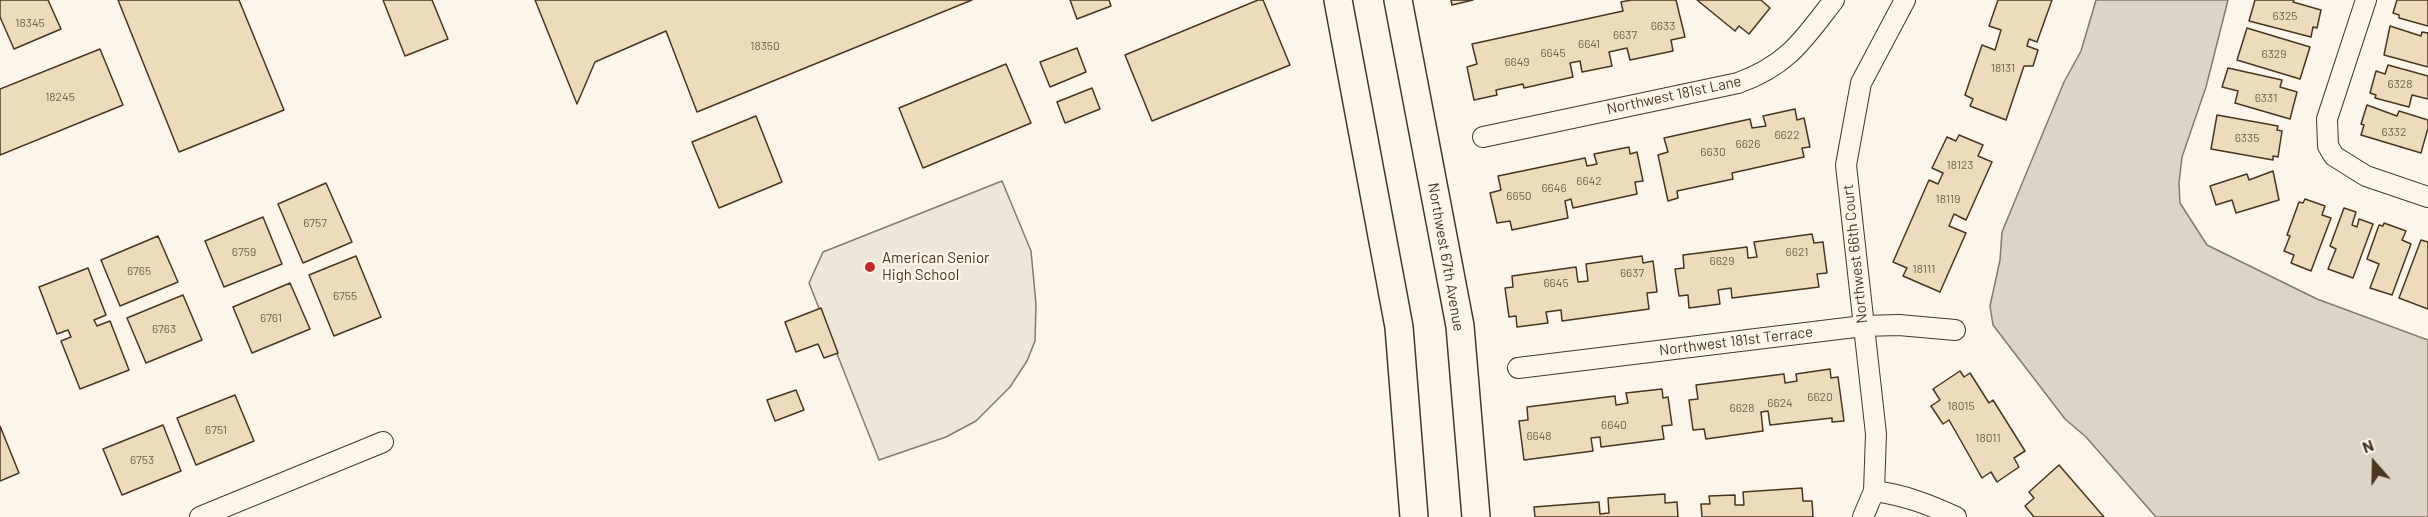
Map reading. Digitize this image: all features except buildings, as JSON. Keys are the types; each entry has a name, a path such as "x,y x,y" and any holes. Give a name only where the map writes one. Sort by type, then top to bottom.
{"main road":[{"path":"1338,0 1399,327 1414,517"},
{"name":"Northwest 67th Avenue","path":"1398,0 1460,326 1476,517"}],"street":[{"name":"Northwest 181st Lane","path":"1483,137 1738,83 1763,74 1784,60 1834,0"},
{"name":"Northwest 66th Court","path":"1863,517 1874,491 1876,434 1846,165 1861,83 1905,0"},
{"path":"2366,0 2326,118 2328,146 2334,156 2366,176 2428,197"},
{"name":"Northwest 181st Terrace","path":"1518,368 1863,326 1899,325 1955,330"},
{"path":"200,517 383,442"},
{"path":"1874,491 1923,502 1956,517"}],"shaded area":[{"path":"2096,0 2228,0 2206,87 2182,157 2179,183 2180,203 2207,245 2317,299 2428,340 2428,517 2156,517 2086,437 2065,419 1993,325 1990,306 2000,260 2002,232 2064,82 2081,51"},
{"path":"1002,181 1031,251 1036,304 1035,341 1027,361 1010,387 976,421 946,437 879,460 809,283 823,252"}],"place":[{"name":"American Senior High School","path":"870,267"}]}
